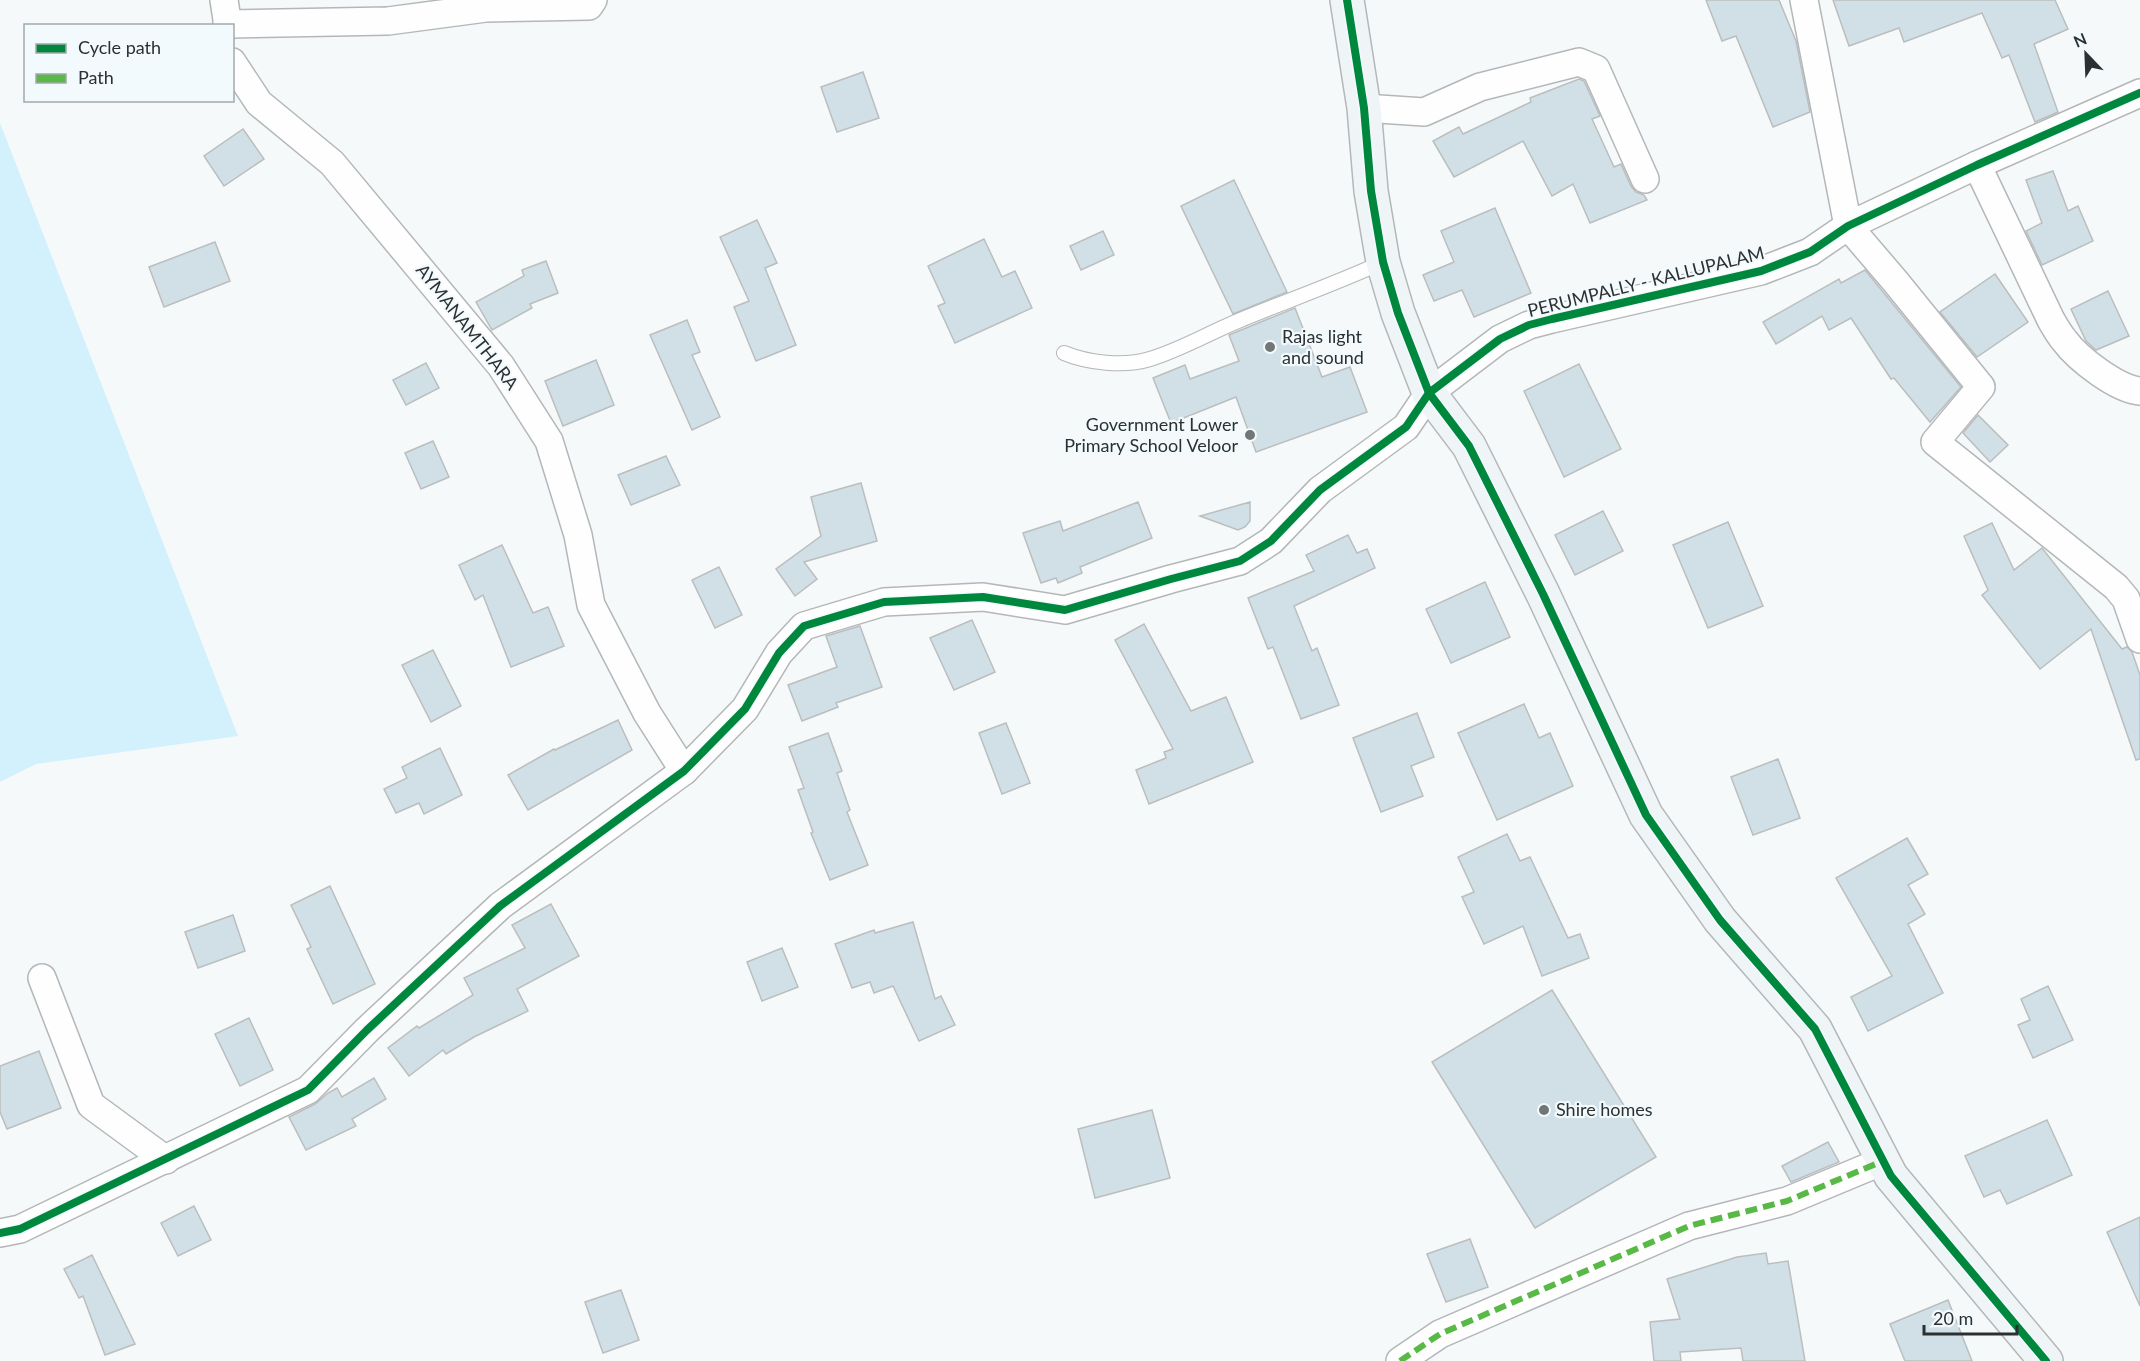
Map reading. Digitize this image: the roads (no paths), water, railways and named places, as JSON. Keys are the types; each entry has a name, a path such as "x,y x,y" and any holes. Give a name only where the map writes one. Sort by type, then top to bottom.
{"street":[{"path":"226,16 388,21 486,8 589,6 593,0"},
{"path":"1347,0 1364,108 1371,191 1383,262 1398,313 1429,393 1469,446 1543,594 1646,815 1720,920 1815,1029 1891,1176 2046,1361"},
{"path":"1804,0 1848,226 1981,387 1935,442 2116,587 2126,599 2140,639"},
{"path":"1364,108 1424,112 1480,87 1579,62 1596,69 1645,179"},
{"name":"AYMANAMTHARA","path":"234,65 259,103 332,163 501,366 549,441 578,536 591,605 647,713 684,771"},
{"name":"PERUMPALLY - KALLUPALAM","path":"0,1233 20,1229 308,1090 368,1030 500,906 684,771 745,709 779,653 804,626 884,602 983,597 1065,610 1240,561 1271,541 1320,490 1406,427 1429,393 1500,339 1529,325 1761,271 1810,252 1848,226 1977,165 2140,93"},
{"path":"1977,165 2051,320 2064,341 2082,359 2125,388 2140,391"},
{"path":"42,978 91,1105 166,1160"},
{"path":"1400,1361 1440,1334 1689,1226 1787,1201 1883,1161"}],"lane":[{"path":"1064,353 1080,359 1124,363 1148,360 1383,262"}],"place":[{"name":"Rajas light and sound","path":"1270,347"},
{"name":"Government Lower Primary School Veloor","path":"1250,435"},
{"name":"Shire homes","path":"1544,1110"}]}
